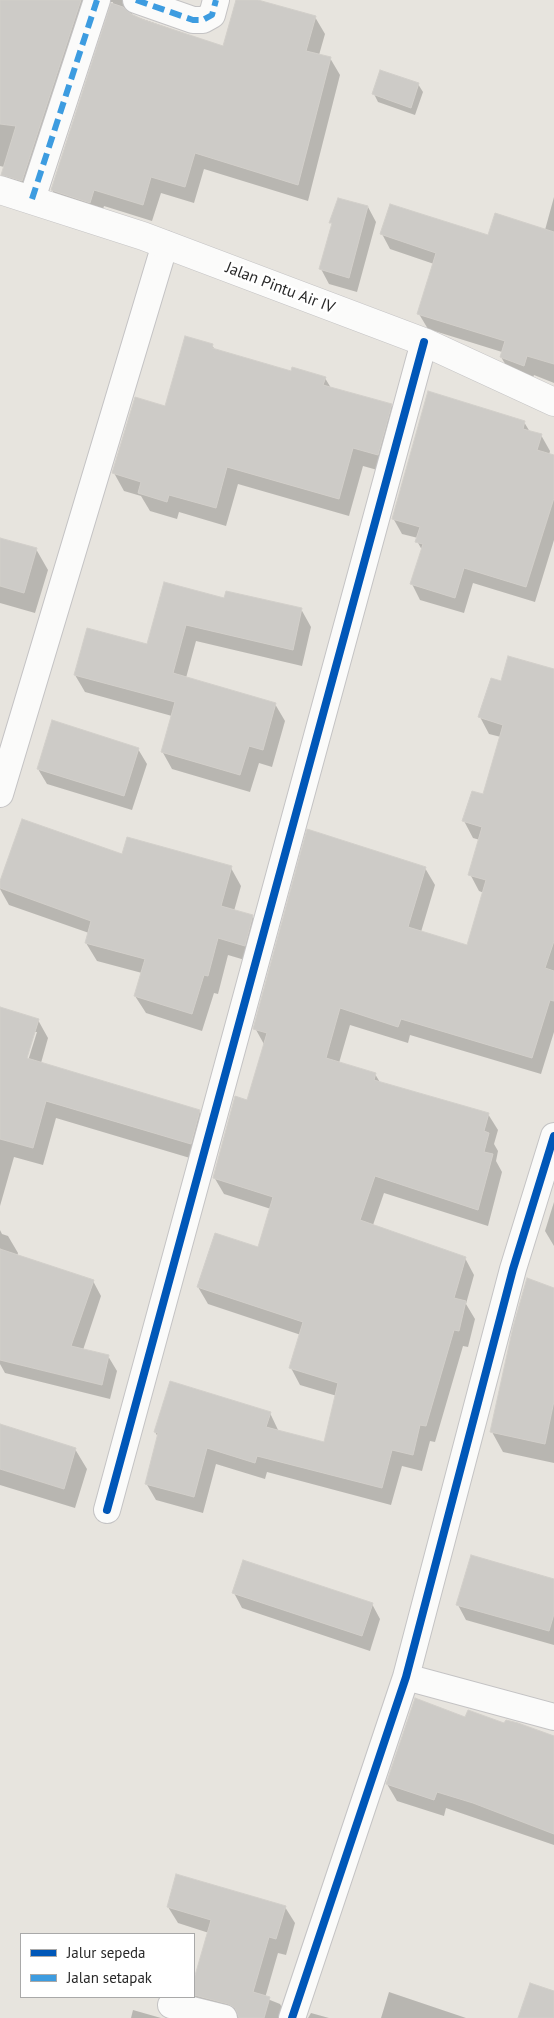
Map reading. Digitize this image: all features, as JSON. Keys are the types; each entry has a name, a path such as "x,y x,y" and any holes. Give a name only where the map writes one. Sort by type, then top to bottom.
{"main road":[{"name":"Jalan Pintu Air IV","path":"0,190 32,198 165,244 424,342 554,402"}],"street":[{"path":"32,198 97,0"},
{"path":"136,0 193,20 203,20 212,15 216,0"},
{"path":"0,794 165,244"},
{"path":"107,1510 424,342"},
{"path":"292,2018 406,1677 513,1269 554,1136"},
{"path":"406,1677 554,1717"},
{"path":"171,2005 224,2018"}],"building":[{"path":"0,0 81,0 22,181 1,175 16,126 0,124"},
{"path":"236,0 258,0 316,16 306,51 331,57 298,185 195,153 185,187 151,177 143,205 94,190 90,203 51,190 111,3 123,7 131,14 144,20 223,46"},
{"path":"380,70 419,83 411,108 372,94"},
{"path":"338,198 368,206 349,278 319,269 332,223 329,223"},
{"path":"390,204 488,235 495,213 554,232 554,364 527,356 524,366 500,357 505,341 417,314 436,253 380,234"},
{"path":"185,336 213,344 212,348 291,371 292,367 326,377 323,385 392,404 378,455 353,448 339,499 227,467 216,508 169,495 167,502 138,493 141,482 112,473 135,397 165,406"},
{"path":"428,391 525,421 523,429 542,434 537,450 554,455 554,498 526,587 464,568 455,598 410,584 423,544 415,542 420,527 392,519"},
{"path":"0,538 37,548 24,593 0,586"},
{"path":"164,582 224,598 226,591 302,608 293,650 186,625 173,673 276,703 263,750 249,746 240,775 161,752 175,702 74,675 87,628 147,644"},
{"path":"508,656 554,669 554,941 545,968 554,971 554,1001 550,1000 532,1058 401,1019 398,1027 340,1008 326,1058 376,1073 374,1080 489,1113 484,1131 489,1133 484,1152 493,1154 478,1210 375,1176 360,1220 466,1257 454,1298 466,1301 459,1331 454,1330 426,1426 420,1425 413,1455 392,1450 382,1488 257,1456 255,1463 207,1448 194,1497 145,1484 158,1433 154,1432 170,1381 271,1412 266,1427 324,1442 338,1383 289,1368 303,1322 197,1287 215,1233 258,1247 273,1197 213,1178 235,1096 247,1100 267,1033 253,1029 307,829 426,867 408,927 467,945 486,880 468,875 482,827 462,821 472,791 483,794 503,725 478,717 491,678 501,681"},
{"path":"52,720 139,748 124,796 37,769"},
{"path":"22,819 122,854 127,837 232,866 221,906 253,915 245,946 218,938 208,976 204,975 192,1014 134,996 145,959 85,943 91,921 0,888 0,881"},
{"path":"0,1007 39,1019 27,1058 200,1110 191,1144 46,1101 33,1148 0,1139"},
{"path":"0,1249 94,1280 71,1346 109,1355 102,1385 0,1360"},
{"path":"527,1278 554,1288 554,1401 545,1444 490,1432 513,1327"},
{"path":"0,1424 76,1448 64,1489 0,1469"},
{"path":"471,1555 554,1579 554,1614 549,1631 456,1605"},
{"path":"243,1560 373,1603 362,1636 232,1593"},
{"path":"415,1698 465,1717 468,1710 504,1723 506,1720 518,1723 554,1736 554,1834 473,1803 437,1792 434,1800 386,1784"},
{"path":"176,1874 286,1906 276,1939 269,1937 253,1992 270,1997 264,2018 239,2018 235,2008 228,2004 195,1995 195,1976 211,1920 167,1907"},
{"path":"530,1983 554,1991 554,2018 518,2018"}],"marked path":[{"path":"32,199 97,0"},
{"path":"136,0 193,20 203,20 212,15 216,0"}],"cycle path":[{"path":"107,1510 424,342"},
{"path":"292,2018 406,1677 513,1269 554,1136"}]}
